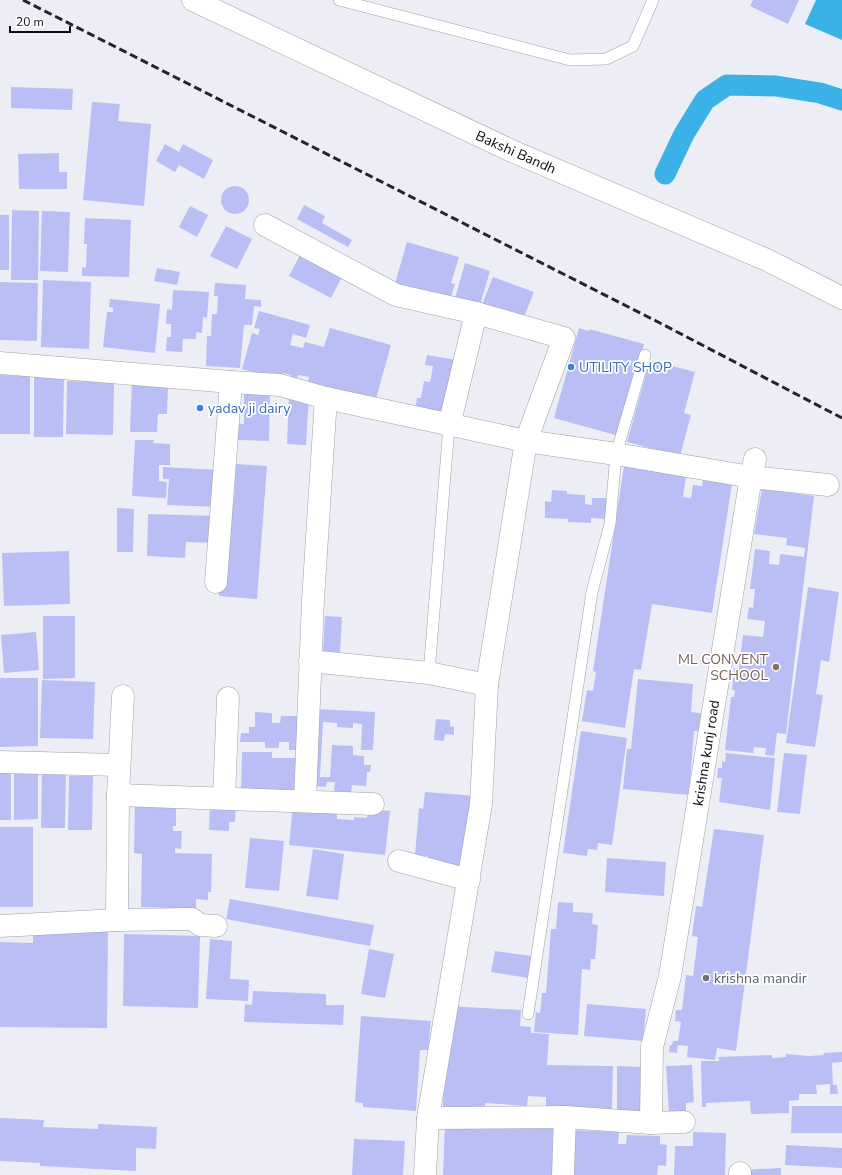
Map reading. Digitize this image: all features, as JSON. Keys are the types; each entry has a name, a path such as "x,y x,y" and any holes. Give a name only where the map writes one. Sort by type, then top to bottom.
{"street":[{"name":"Bakshi Bandh","path":"193,0 512,151 767,260 842,298"},
{"path":"265,225 396,295 476,313 564,338 526,441 488,685 481,804 428,1118 425,1175"},
{"path":"449,426 476,313"},
{"path":"0,363 280,385 326,398 449,426 526,441 616,454 753,468 828,485"},
{"path":"216,582 231,382"},
{"path":"305,801 310,661 326,398"},
{"name":"krishna kunj road","path":"651,1123 652,1047 670,976 753,468"},
{"path":"310,661 429,673 488,685"},
{"path":"116,920 118,795 123,696"},
{"path":"224,798 228,698"},
{"path":"0,762 119,765"},
{"path":"118,795 373,804"},
{"path":"399,861 469,880"},
{"path":"0,926 116,920 192,919 200,925 216,926"},
{"path":"428,1118 565,1117 651,1123 684,1122"},
{"path":"563,1175 565,1117"}],"lane":[{"path":"339,0 570,60 606,59 633,46 653,0"},
{"path":"528,1014 592,592 610,524 616,454 645,355"},
{"path":"429,673 449,426"}],"water":[{"path":"816,0 842,0 842,40 805,24"}],"building":[{"path":"753,0 799,0 788,24 750,6"},
{"path":"11,87 73,89 72,110 11,108"},
{"path":"92,102 120,104 118,121 151,124 144,206 83,200"},
{"path":"165,144 179,152 183,144 213,160 204,179 179,165 175,172 156,161"},
{"path":"59,153 59,172 67,172 67,189 19,189 18,154"},
{"path":"235,186 245,190 249,200 245,210 235,214 225,210 221,200 225,190"},
{"path":"304,205 325,216 322,223 352,240 348,247 297,219"},
{"path":"190,206 208,215 197,237 179,227"},
{"path":"12,210 39,211 38,280 11,280"},
{"path":"42,211 70,212 68,272 40,271"},
{"path":"0,215 9,215 9,270 0,270"},
{"path":"85,218 131,220 129,277 82,276 82,267 86,268 87,244 84,244"},
{"path":"226,226 252,239 237,269 210,256"},
{"path":"407,242 459,257 451,283 455,284 449,303 394,287"},
{"path":"301,253 343,275 331,298 289,276"},
{"path":"465,263 490,271 478,312 453,305"},
{"path":"157,268 180,272 177,285 154,281"},
{"path":"493,277 534,292 522,322 481,307"},
{"path":"43,280 91,282 89,349 41,347"},
{"path":"0,282 38,283 37,341 0,340"},
{"path":"215,283 246,285 245,299 261,300 261,307 254,306 252,325 244,325 240,368 206,366 207,336 211,336 212,314 217,314 218,296 214,296"},
{"path":"173,290 209,292 207,318 203,317 202,333 196,332 196,339 183,339 182,352 166,351 167,337 171,337 171,324 166,324 167,309 172,310"},
{"path":"110,299 160,304 155,353 103,347 107,312 113,312 113,308 109,307"},
{"path":"259,311 310,325 306,338 293,334 290,345 303,348 305,342 324,347 330,328 391,345 374,406 307,386 309,377 298,375 296,382 290,381 291,375 283,373 282,379 242,369 252,333 258,335 260,329 254,328"},
{"path":"579,328 589,331 589,329 644,344 619,436 554,418"},
{"path":"427,355 456,360 447,417 415,412 417,398 421,398 424,381 430,382 433,366 425,365"},
{"path":"650,360 695,372 684,413 691,415 680,456 627,442"},
{"path":"34,372 64,372 63,437 34,437"},
{"path":"0,375 30,376 30,434 0,434"},
{"path":"132,380 168,387 167,414 158,414 157,432 130,432"},
{"path":"67,381 114,382 113,435 66,434"},
{"path":"244,388 270,389 269,441 237,440 238,424 244,424"},
{"path":"289,394 309,395 306,445 287,444"},
{"path":"135,440 154,440 153,443 170,444 170,465 159,465 159,481 167,482 166,498 132,496"},
{"path":"236,464 267,466 257,599 219,596 230,501 234,501"},
{"path":"624,466 686,476 683,497 691,498 693,485 702,486 703,480 732,484 712,613 652,604 641,670 634,669 625,728 582,721 587,690 593,691 596,672 593,671"},
{"path":"163,467 220,470 218,507 167,505 169,479 163,479"},
{"path":"762,489 814,496 786,734 777,733 774,756 765,755 766,748 754,747 753,753 725,750 731,697 734,697 735,690 732,690 734,668 739,669 743,635 763,637 765,621 747,619 749,607 753,608 755,589 750,589 755,549 770,551 769,564 779,565 780,554 804,557 805,548 786,545 787,538 754,534"},
{"path":"552,490 567,491 567,494 585,495 585,504 592,505 592,498 608,498 607,519 591,518 591,523 568,522 568,519 545,518 545,501 551,502"},
{"path":"117,508 134,509 133,552 117,552"},
{"path":"148,514 218,516 217,543 186,542 185,558 147,556"},
{"path":"69,551 70,604 4,606 2,553"},
{"path":"808,587 839,592 829,662 821,660 816,694 823,695 815,747 786,743"},
{"path":"43,616 75,616 75,678 43,679"},
{"path":"325,616 342,617 340,653 323,652"},
{"path":"36,632 39,670 4,673 1,635"},
{"path":"0,678 38,678 38,746 0,747"},
{"path":"638,679 693,684 691,712 707,714 705,732 694,731 689,795 623,789 627,749 631,749"},
{"path":"42,680 95,682 93,739 40,738"},
{"path":"316,709 375,712 373,750 361,750 362,724 353,723 353,728 337,727 337,723 323,722 320,777 330,777 332,745 353,746 353,755 364,756 364,765 371,765 370,772 367,772 366,786 352,785 351,793 334,792 335,782 327,782 326,787 312,786"},
{"path":"255,712 272,713 272,723 280,723 281,716 303,716 302,750 289,750 289,742 279,742 279,748 265,748 265,742 240,742 241,733 249,733 249,727 255,727"},
{"path":"436,719 450,720 450,726 454,727 454,735 445,734 444,741 434,740"},
{"path":"581,731 627,738 612,845 598,843 597,850 588,849 587,856 563,853"},
{"path":"242,752 272,752 272,758 302,758 302,796 241,791"},
{"path":"726,753 775,758 770,810 719,802 722,778 717,778 718,768 722,768 722,761 725,762"},
{"path":"784,753 807,755 800,814 777,812"},
{"path":"11,769 11,820 0,820 0,770"},
{"path":"14,769 38,769 38,819 14,820"},
{"path":"42,771 66,771 65,828 41,828"},
{"path":"69,776 93,776 92,830 68,830"},
{"path":"425,792 477,796 471,874 428,862 428,856 415,855 419,808 423,809"},
{"path":"135,801 176,802 176,826 173,826 173,831 182,831 181,849 175,848 175,853 212,854 211,892 208,892 208,900 196,899 196,909 141,907 142,854 134,853"},
{"path":"210,803 236,804 235,822 229,822 229,831 209,830"},
{"path":"293,805 306,811 337,814 337,819 354,820 354,817 367,818 368,809 390,811 385,855 289,845"},
{"path":"0,827 33,827 33,907 0,907"},
{"path":"714,829 764,835 736,1051 717,1048 715,1060 687,1057 688,1046 678,1045 677,1053 669,1052 670,1045 672,1045 673,1041 678,1041 681,1022 675,1021 676,1010 682,1010 686,975 693,976 698,937 692,936 696,906 702,907"},
{"path":"250,838 284,841 279,891 245,888"},
{"path":"313,849 344,854 338,900 306,896"},
{"path":"607,858 666,862 664,896 605,892"},
{"path":"230,899 374,925 370,946 226,919"},
{"path":"558,902 573,903 573,912 593,913 592,924 598,925 595,959 591,959 590,970 582,969 578,1035 534,1032 536,1012 540,1013 542,993 546,993 551,929 556,929"},
{"path":"33,930 108,930 107,1028 0,1027 0,942 33,943"},
{"path":"124,934 200,936 198,1008 123,1006"},
{"path":"210,939 232,941 230,979 249,980 248,1001 206,999"},
{"path":"369,949 394,954 385,998 361,994"},
{"path":"495,951 531,956 528,978 491,972"},
{"path":"253,991 326,994 326,1005 344,1005 343,1025 244,1022 245,1004 252,1005"},
{"path":"587,1004 646,1009 643,1041 584,1036"},
{"path":"447,1006 521,1010 520,1026 531,1027 531,1033 549,1034 547,1065 613,1066 612,1110 546,1108 546,1097 528,1096 527,1106 485,1103 485,1109 443,1107"},
{"path":"361,1016 431,1021 428,1050 420,1050 416,1111 363,1107 363,1103 355,1102"},
{"path":"842,1052 842,1062 832,1063 833,1085 837,1085 838,1094 830,1094 830,1084 816,1085 817,1094 799,1094 799,1100 789,1101 789,1113 751,1114 750,1101 706,1103 706,1107 702,1107 701,1061 719,1061 718,1057 772,1055 772,1058 786,1057 786,1054 809,1056 824,1055 823,1053"},
{"path":"692,1065 694,1102 686,1103 686,1111 669,1112 666,1066"},
{"path":"617,1066 642,1067 642,1115 617,1115"},
{"path":"792,1106 842,1106 842,1133 791,1133"},
{"path":"0,1118 44,1120 43,1127 98,1129 98,1124 157,1127 156,1149 136,1148 136,1171 40,1166 40,1163 0,1161"},
{"path":"445,1124 553,1127 552,1175 443,1175"},
{"path":"572,1130 619,1132 618,1144 626,1144 627,1135 660,1136 660,1144 667,1145 666,1166 658,1165 657,1175 570,1175"},
{"path":"693,1132 726,1133 725,1175 674,1175 675,1146 693,1146"},
{"path":"354,1139 405,1141 403,1175 352,1175"},
{"path":"786,1145 842,1148 842,1168 785,1165"},
{"path":"781,1168 781,1175 743,1175 742,1170"}],"waterway":[{"path":"665,174 684,134 705,100 727,85 776,86 820,93 842,100"}],"railway":[{"path":"23,0 660,323 842,418"}],"place":[{"name":"UTILITY SHOP","path":"571,367"},
{"name":"yadav ji dairy","path":"200,408"},
{"name":"ML CONVENT SCHOOL","path":"776,667"},
{"name":"krishna mandir","path":"706,978"}]}
